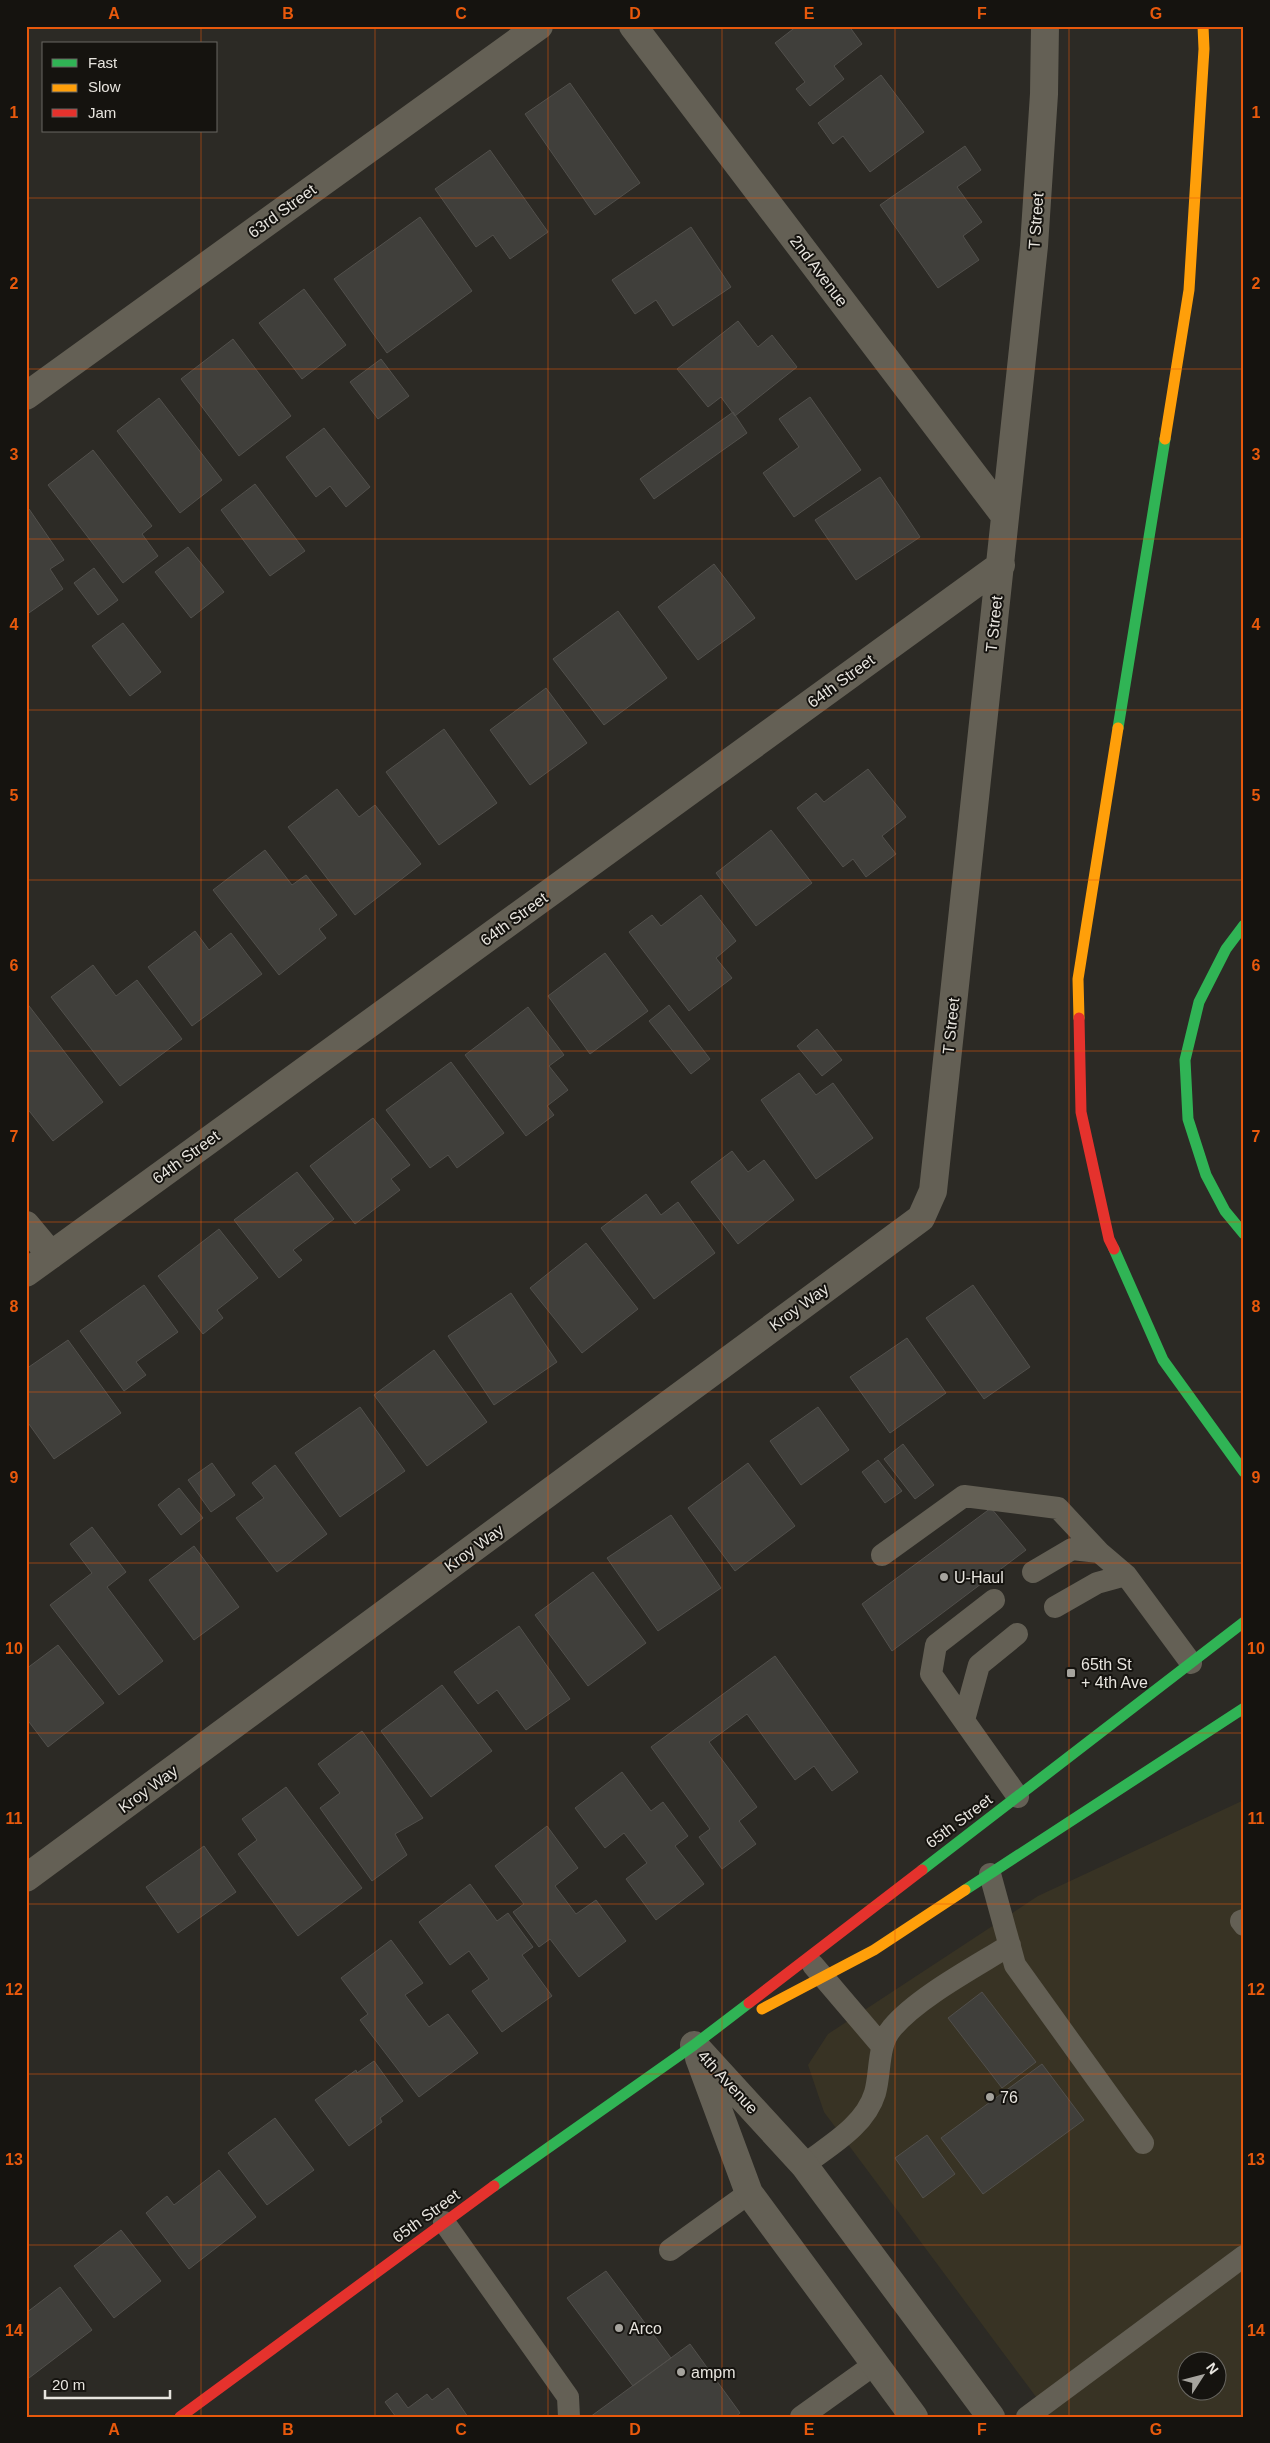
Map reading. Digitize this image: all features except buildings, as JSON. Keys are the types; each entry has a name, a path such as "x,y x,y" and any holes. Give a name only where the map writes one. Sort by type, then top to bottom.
{"main road":[{"path":"1203,26 1204,49 1189,290 1078,979 1081,1112 1109,1240 1164,1360 1244,1472"},
{"path":"1244,925 1226,949 1199,1002 1185,1060 1188,1120 1206,1175 1225,1210 1244,1234"},
{"name":"65th Street","path":"180,2417 444,2222 694,2045 1244,1622"},
{"name":"65th Street","path":"694,2045 874,1950 1244,1708"}],"street":[{"name":"63rd Street","path":"26,396 538,26"},
{"name":"2nd Avenue","path":"633,26 1005,516"},
{"name":"T Street","path":"921,1218 933,1192 1034,246 1044,94 1044,26"},
{"name":"64th Street","path":"26,1273 1001,565"},
{"name":"Kroy Way","path":"26,1878 921,1218"},
{"path":"26,1225 51,1255"},
{"name":"4th Avenue","path":"694,2045 804,2165 991,2417"},
{"name":"4th Avenue","path":"694,2045 749,2193 914,2417"}],"lane":[{"path":"882,1554 964,1496 1058,1508 1099,1552 1126,1575 1191,1663"},
{"path":"1033,1572 1072,1549 1099,1552"},
{"path":"1055,1607 1098,1583 1126,1575"},
{"path":"994,1600 936,1645 932,1674 1018,1796"},
{"path":"964,1720 979,1665 1017,1634"},
{"path":"990,1874 1015,1966 1143,2143"},
{"path":"1244,1920 1241,1921 1244,1925"},
{"path":"804,2165 847,2132 862,2116 874,2095 882,2046 890,2029 918,2004 1010,1945"},
{"path":"808,1958 882,2046"},
{"path":"670,2250 749,2193"},
{"path":"444,2222 568,2397 569,2417"},
{"path":"1027,2417 1244,2256"},
{"path":"801,2417 875,2364"}],"shaded area":[{"path":"1244,1800 1244,2417 1051,2417 824,2112 808,2065 828,2034 1038,1896"}],"traffic: fast":[{"path":"1118,728 1165,439"},
{"path":"1244,925 1226,949 1199,1002 1185,1060 1188,1119 1206,1175 1225,1211 1244,1234"},
{"path":"1114,1249 1163,1360 1244,1472"},
{"path":"922,1870 1244,1622"},
{"path":"965,1890 1244,1708"},
{"path":"494,2186 694,2045 749,2003"}],"traffic: slow":[{"path":"1165,439 1189,290 1204,49 1203,26"},
{"path":"1079,1018 1078,979 1118,728"},
{"path":"762,2009 874,1950 965,1890"}],"traffic: jam":[{"path":"1079,1018 1081,1112 1109,1239 1114,1249"},
{"path":"749,2003 922,1870"},
{"path":"180,2417 494,2186"}],"place":[{"name":"U-Haul","path":"944,1577"},
{"name":"65th St + 4th Ave","path":"1071,1673"},
{"name":"76","path":"990,2097"},
{"name":"Arco","path":"619,2328"},
{"name":"ampm","path":"681,2372"}]}
